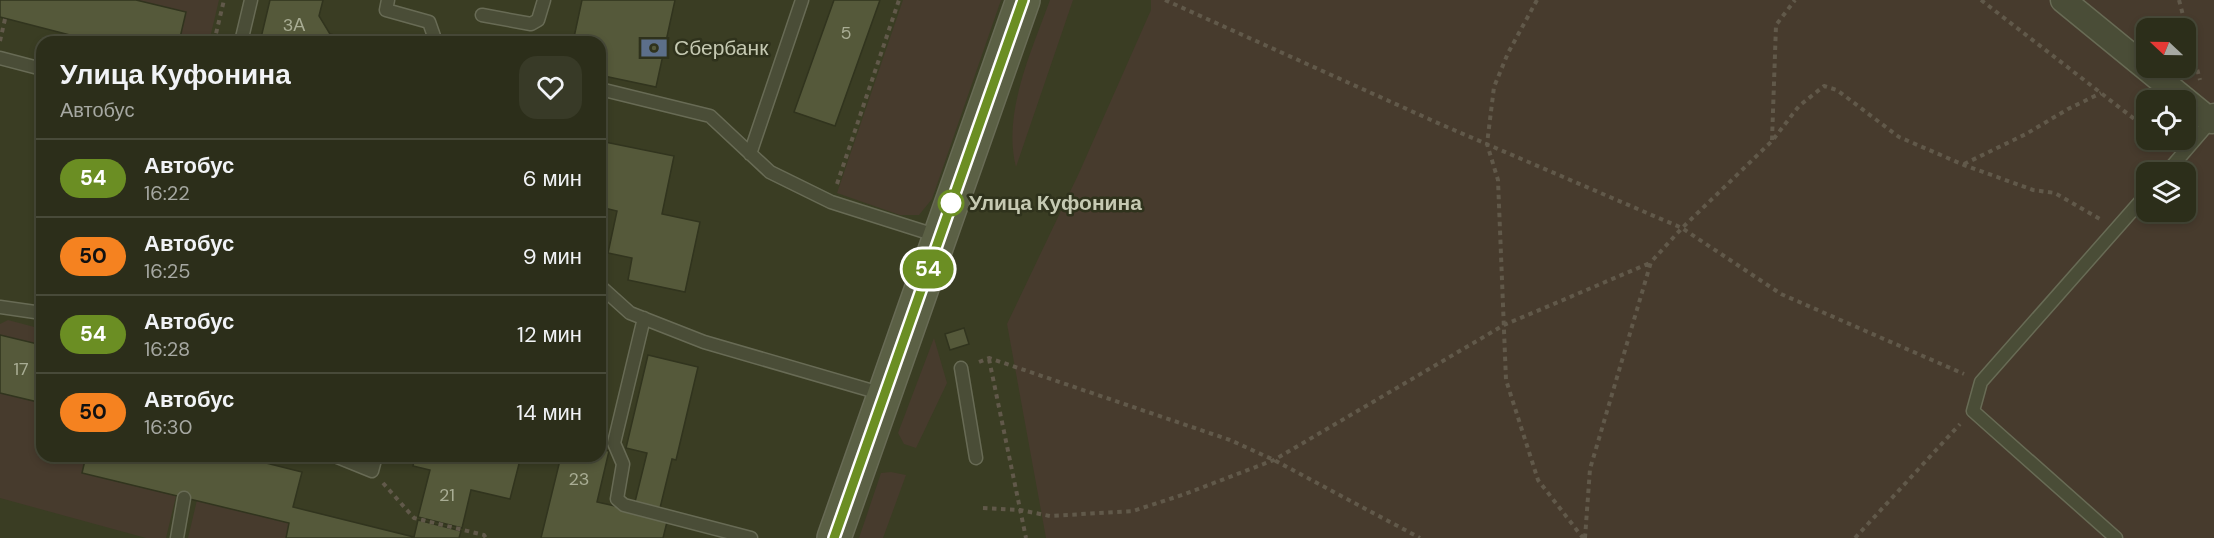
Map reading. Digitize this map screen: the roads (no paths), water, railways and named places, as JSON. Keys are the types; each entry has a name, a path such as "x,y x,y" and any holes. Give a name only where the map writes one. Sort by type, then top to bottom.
{"main road":[{"path":"834,538 1023,0"}],"street":[{"path":"2063,0 2212,118"}],"lane":[{"path":"242,36 251,0"},
{"path":"388,0 386,10 429,22 434,36"},
{"path":"482,15 531,24 538,20 544,0"},
{"path":"750,154 802,0"},
{"path":"0,58 36,67"},
{"path":"606,90 710,116 770,172 831,201 939,236"},
{"path":"2175,162 2212,118"},
{"path":"2116,538 1972,411 1981,382 2136,206"},
{"path":"606,291 630,313 704,342 793,364 884,394"},
{"path":"0,307 36,312"},
{"path":"644,318 614,443 623,460 617,499 624,505 751,538"},
{"path":"961,368 976,458"},
{"path":"350,462 372,471 374,462"},
{"path":"177,538 184,498"}],"place":[{"name":"Сбербанк","path":"654,48"},
{"name":"Улица Куфонина","path":"951,203"}]}
